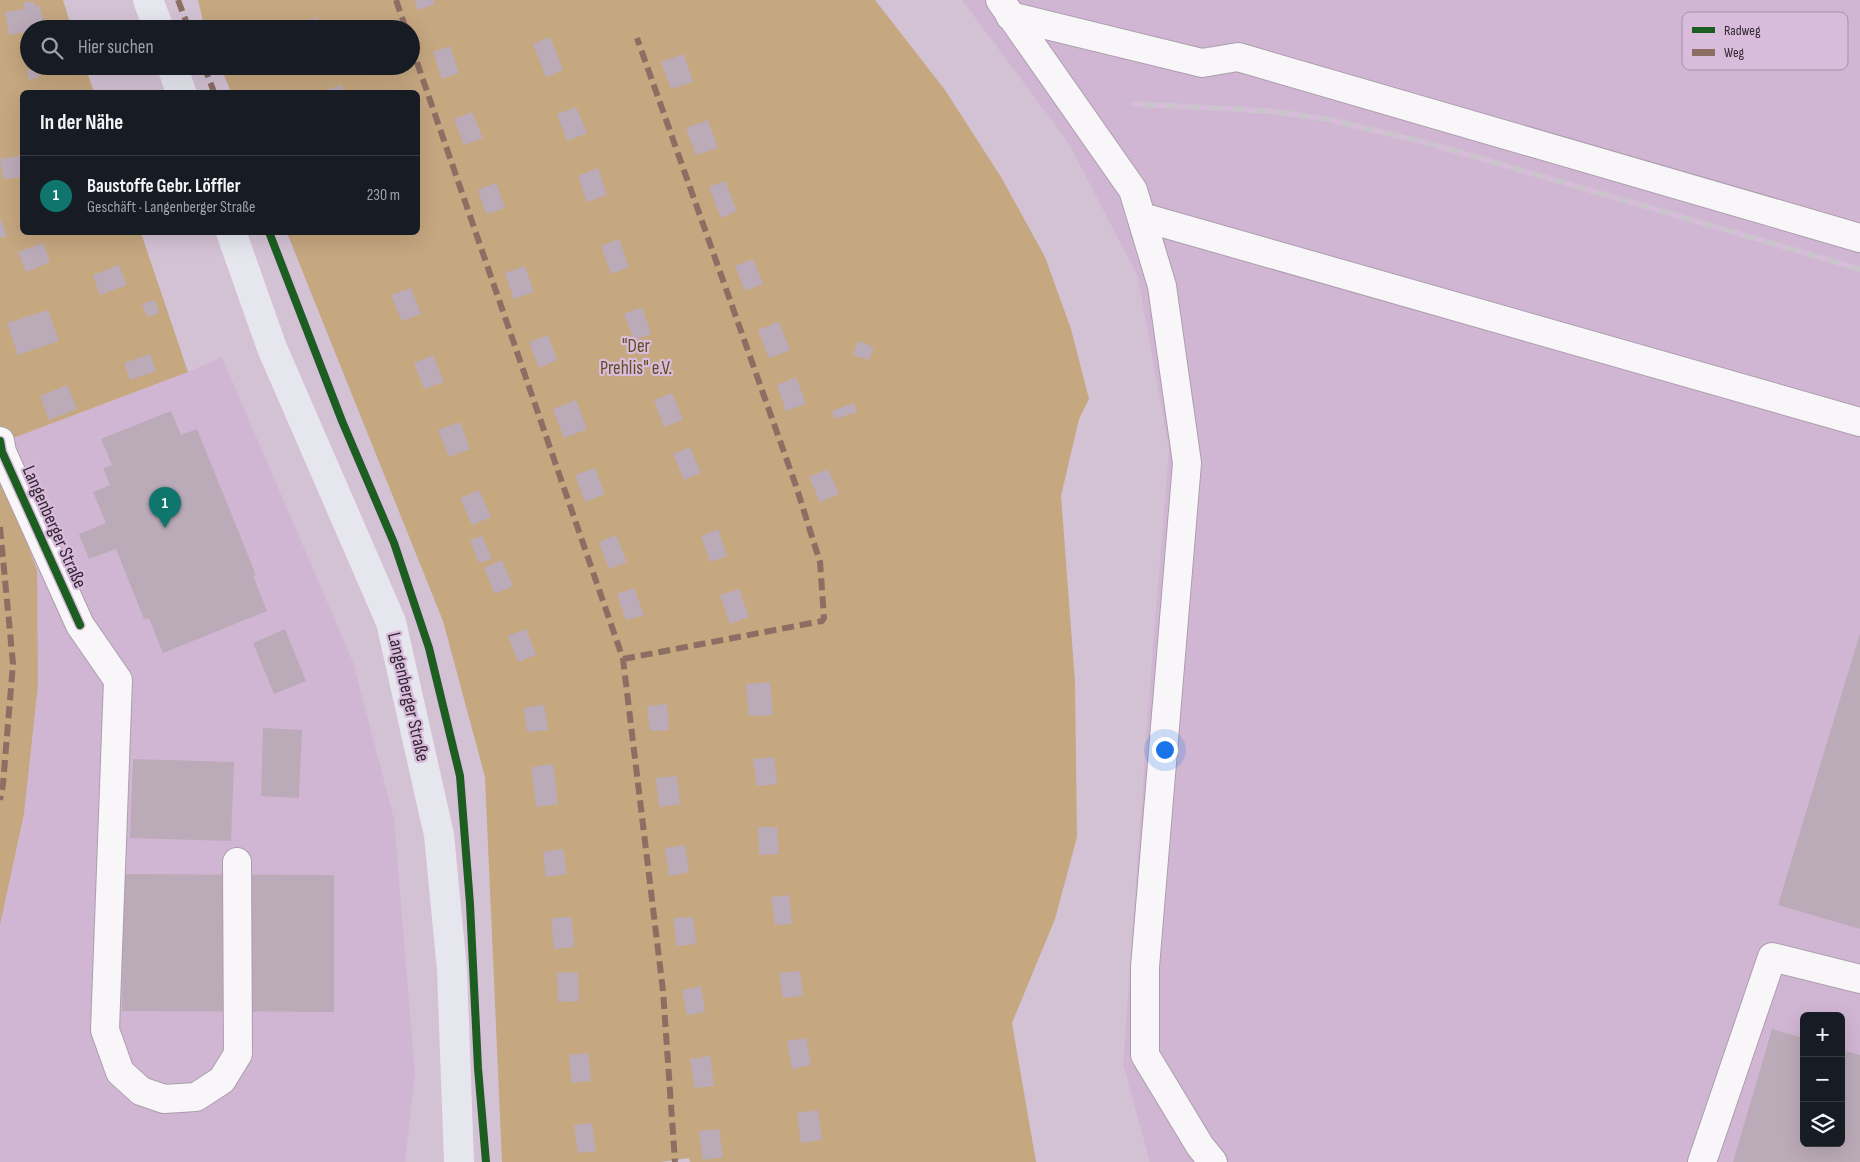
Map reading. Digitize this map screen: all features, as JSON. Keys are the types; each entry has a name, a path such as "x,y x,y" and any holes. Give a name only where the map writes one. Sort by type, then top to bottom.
{"main road":[{"path":"148,0 155,20"},
{"path":"175,75 180,90"},
{"name":"Langenberger Straße","path":"232,235 272,348 391,622 439,835 452,970 460,1162"}],"street":[{"path":"1005,8 1134,190 1162,286 1187,463 1145,967 1145,1056 1200,1146 1213,1162"},
{"path":"1005,8 1202,63 1238,57 1860,238"},
{"path":"1142,217 1860,422"},
{"name":"Langenberger Straße","path":"0,441 2,452 80,625 118,680 106,1030 120,1072 141,1092 164,1099 196,1097 222,1080 238,1054 237,862"},
{"path":"1702,1162 1772,957 1860,980"}],"shaded area":[{"path":"962,0 1860,0 1860,1162 1150,1162 1123,1064 1169,450 1138,277 1068,142"},
{"path":"222,357 353,662 394,819 415,1074 405,1162 0,1162 0,925 24,814 38,685 4,483 16,437 188,372"}],"green space":[{"path":"0,0 63,0 69,20 20,20 20,75 88,75 93,90 20,90 20,235 142,235 188,372 0,443"},
{"name":"\"Der Prehlis\" e.V.","path":"198,0 875,0 945,90 1001,177 1045,257 1071,329 1089,399 1079,419 1061,496 1075,682 1077,837 1055,919 1012,1023 1036,1162 690,1162 689,1158 661,1162 502,1162 485,777 443,621 288,235 420,235 420,90 230,90 224,75 420,75 420,20 203,20"},
{"path":"0,479 4,483 37,570 38,685 24,814 0,925"}],"building":[{"path":"414,0 433,0 435,4 418,10"},
{"path":"34,1 35,6 40,6 44,20 20,20 20,33 9,35 5,12 24,9 23,3"},
{"path":"550,37 563,70 546,77 533,44"},
{"path":"450,46 459,73 442,79 433,52"},
{"path":"684,54 693,82 671,89 661,62"},
{"path":"28,75 38,75 39,77 29,80"},
{"path":"341,85 343,90 327,90"},
{"path":"576,107 587,133 567,141 557,114"},
{"path":"472,112 483,138 464,145 454,119"},
{"path":"708,120 718,148 696,155 686,128"},
{"path":"20,156 20,177 3,179 0,159"},
{"path":"598,168 607,195 587,202 578,176"},
{"path":"725,181 737,211 721,218 709,187"},
{"path":"496,183 505,208 486,214 478,190"},
{"path":"0,217 7,236 0,238"},
{"path":"619,239 629,267 611,274 601,246"},
{"path":"43,243 50,262 26,272 18,252"},
{"path":"753,259 763,284 745,291 735,266"},
{"path":"119,265 127,285 100,295 93,275"},
{"path":"525,266 534,292 514,299 505,273"},
{"path":"411,288 421,314 402,321 391,295"},
{"path":"155,300 159,313 147,317 142,304"},
{"path":"642,307 651,334 634,340 624,314"},
{"path":"48,310 59,341 18,355 7,323"},
{"path":"779,322 790,350 769,358 758,330"},
{"path":"548,335 557,360 539,368 529,342"},
{"path":"858,341 874,347 869,360 853,355"},
{"path":"150,354 156,371 130,380 124,363"},
{"path":"433,355 444,382 424,389 414,363"},
{"path":"796,377 806,404 786,411 777,385"},
{"path":"67,385 77,409 49,420 40,396"},
{"path":"672,393 683,420 664,427 654,400"},
{"path":"576,400 587,429 564,438 553,409"},
{"path":"854,403 857,412 835,419 832,411"},
{"path":"171,411 181,435 197,429 256,575 253,576 267,611 163,653 149,618 144,619 116,549 89,559 79,534 106,523 93,492 110,485 103,468 112,465 101,439"},
{"path":"460,422 470,449 449,457 438,430"},
{"path":"690,447 701,473 684,480 673,454"},
{"path":"595,468 605,494 585,502 575,475"},
{"path":"828,469 839,494 820,502 809,477"},
{"path":"479,490 491,517 472,525 460,498"},
{"path":"718,529 727,556 710,562 701,536"},
{"path":"616,535 627,562 609,569 599,542"},
{"path":"482,536 492,559 479,563 470,540"},
{"path":"502,560 513,586 495,594 484,568"},
{"path":"634,588 644,615 626,620 617,594"},
{"path":"739,589 749,617 730,624 720,595"},
{"path":"285,629 306,681 274,694 253,643"},
{"path":"526,629 536,655 518,662 508,636"},
{"path":"1860,633 1860,929 1778,905"},
{"path":"770,682 773,715 749,716 746,684"},
{"path":"667,704 669,730 650,731 647,706"},
{"path":"544,705 548,730 527,732 524,708"},
{"path":"263,728 302,730 299,798 261,796"},
{"path":"774,757 777,784 757,786 753,759"},
{"path":"133,759 234,762 231,841 130,838"},
{"path":"553,764 558,804 536,807 531,767"},
{"path":"677,776 680,804 659,807 656,778"},
{"path":"758,827 777,827 779,854 759,855"},
{"path":"685,845 689,872 669,876 665,848"},
{"path":"563,849 567,874 546,877 543,852"},
{"path":"123,874 334,875 334,1012 122,1011"},
{"path":"789,895 792,924 775,925 771,897"},
{"path":"572,917 574,947 554,949 551,918"},
{"path":"693,917 696,944 676,946 674,918"},
{"path":"800,971 803,996 783,998 779,973"},
{"path":"578,972 579,1001 558,1002 557,973"},
{"path":"701,986 705,1012 687,1015 682,990"},
{"path":"1772,1029 1800,1037 1800,1147 1845,1147 1845,1051 1860,1055 1860,1162 1733,1162"},
{"path":"806,1038 811,1065 792,1069 787,1041"},
{"path":"588,1053 591,1081 572,1083 569,1055"},
{"path":"710,1056 714,1086 695,1088 690,1059"},
{"path":"818,1110 822,1140 801,1143 797,1113"},
{"path":"592,1123 596,1151 578,1153 574,1125"},
{"path":"719,1129 723,1157 703,1160 699,1131"}],"railway":[{"path":"1134,104 1270,111 1326,119 1424,142 1860,269"}],"marked path":[{"path":"178,0 186,20"},
{"path":"396,0 403,20"},
{"path":"623,659 822,621 824,618 820,562 796,486 637,38"},
{"path":"420,71 623,659 663,991 675,1162"},
{"path":"207,75 213,90"},
{"path":"0,527 13,664 0,800"}],"cycle path":[{"path":"270,235 342,421 394,543 429,648 460,776 470,904 478,1068 486,1162"},
{"path":"0,441 2,452 80,625"}],"place":[{"name":"Baustoffe Gebr. Löffler","path":"165,528"}]}
